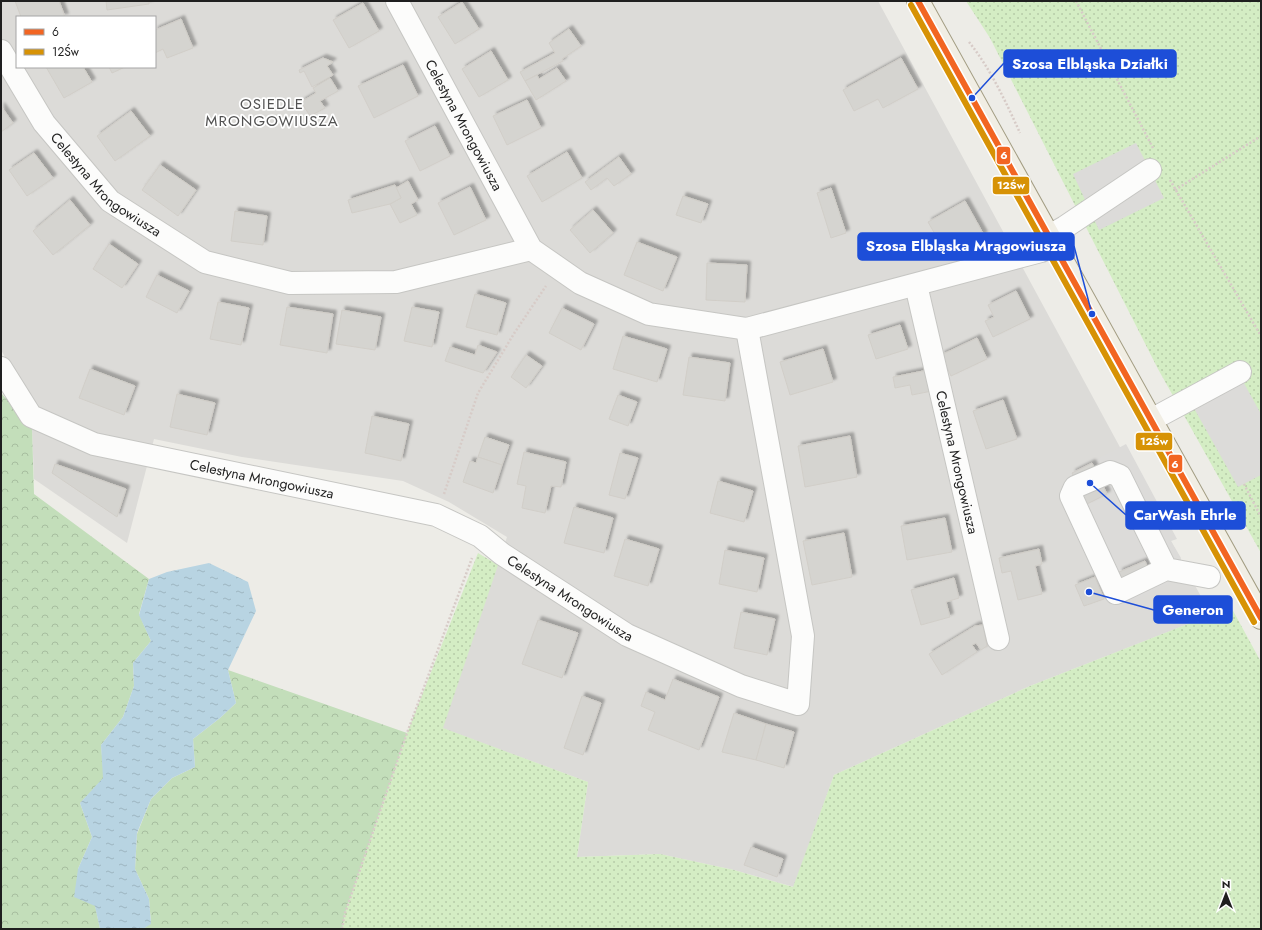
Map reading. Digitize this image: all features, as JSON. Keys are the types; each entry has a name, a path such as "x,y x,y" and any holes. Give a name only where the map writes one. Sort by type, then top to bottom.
{"main road":[{"path":"918,1 1261,618"}],"street":[{"name":"Celestyna Mrongowiusza","path":"397,1 531,249 580,283 648,314 747,329 1041,251 1065,227 1150,170"},
{"name":"Celestyna Mrongowiusza","path":"1,51 44,123 110,201 205,262 290,283 396,282 531,249"},
{"name":"Celestyna Mrongowiusza","path":"916,285 998,639"},
{"name":"Celestyna Mrongowiusza","path":"1,368 31,416 94,444 436,515 480,536 502,554 627,634 741,686 798,704 803,636 747,329"},
{"path":"1151,420 1240,372"},
{"path":"1166,569 1120,476 1110,472 1075,487 1071,496 1116,593 1166,569 1209,577"}],"path":[{"path":"1175,190 1261,136"},
{"path":"436,515 478,393 515,332 559,268"},
{"path":"1244,484 1261,517"},
{"path":"342,929 345,913 407,733 480,536"}],"shaded area":[{"path":"1,1 878,1 1211,615 1030,686 834,775 794,887 734,870 660,854 577,857 588,782 442,728 507,537 449,502 403,481 242,457 154,439 127,543 34,479 32,427 26,393 1,350"},
{"path":"1136,143 1164,198 1099,230 1073,174"},
{"path":"1234,365 1261,414 1261,475 1238,487 1186,394"},
{"path":"1126,444 1177,539 1171,541 1181,558 1171,583 1112,610 1059,496 1072,473"}],"green space":[{"path":"966,1 1261,1 1261,553 1158,369 990,38"},
{"path":"1,393 32,427 34,494 149,579 139,614 151,641 133,663 134,686 123,717 101,745 104,778 80,803 92,837 78,869 95,905 100,929 1,929"},
{"path":"478,553 498,565 443,728 588,782 577,857 660,854 734,870 793,887 834,775 1030,686 1231,607 1261,662 1261,929 342,929 345,913 407,733"},
{"path":"228,670 407,733 345,913 342,929 143,929 151,923 149,899 135,869 137,834 151,799 172,778 195,767 193,739 220,718 236,703"}],"water":[{"path":"209,563 248,582 256,611 228,670 236,703 220,718 193,739 195,767 172,778 151,799 137,833 135,869 149,899 151,924 143,929 100,929 95,906 74,897 78,869 92,837 80,803 103,778 101,745 123,717 134,686 133,663 151,641 139,615 149,579 167,572"}],"building":[{"path":"15,1 59,1 65,16 21,16"},
{"path":"106,1 149,1 149,4 107,10"},
{"path":"462,2 479,29 455,44 438,17"},
{"path":"363,3 379,31 349,48 333,20"},
{"path":"181,19 193,48 167,58 163,49 156,52 156,30"},
{"path":"569,29 581,46 562,59 563,61 525,81 520,72 555,53 549,43"},
{"path":"491,51 508,80 479,97 462,69"},
{"path":"323,58 333,62 327,66 333,75 312,87 304,71 300,73 299,70"},
{"path":"901,58 918,89 883,108 878,99 854,111 843,90"},
{"path":"403,65 418,96 374,118 358,86"},
{"path":"47,68 84,68 92,82 64,98"},
{"path":"110,68 123,68 112,73"},
{"path":"557,68 566,81 536,100 525,81 537,75 539,79"},
{"path":"330,78 338,91 320,101 325,108 310,116 301,102 316,93 313,88"},
{"path":"527,100 541,128 507,145 493,116"},
{"path":"1,106 13,123 1,132"},
{"path":"131,111 150,136 115,161 97,136"},
{"path":"435,126 450,156 420,171 405,141"},
{"path":"567,152 582,178 542,202 527,176"},
{"path":"34,153 53,178 27,196 9,170"},
{"path":"619,157 631,174 614,186 607,178 591,190 585,182"},
{"path":"160,165 196,190 178,216 142,190"},
{"path":"408,181 418,200 411,204 417,215 400,223 390,204 401,198 396,188"},
{"path":"395,185 401,198 390,204 352,213 348,200"},
{"path":"470,187 486,220 454,235 438,203"},
{"path":"831,188 846,233 831,238 817,193"},
{"path":"683,196 708,204 701,223 676,215"},
{"path":"70,200 90,225 53,255 33,231"},
{"path":"965,201 984,235 947,255 928,222"},
{"path":"593,210 613,233 590,253 570,230"},
{"path":"235,211 267,216 263,245 231,241"},
{"path":"637,242 677,257 663,291 624,275"},
{"path":"109,244 138,264 122,288 93,269"},
{"path":"707,263 747,265 745,302 706,300"},
{"path":"157,275 189,291 177,313 146,297"},
{"path":"1016,291 1030,319 993,337 985,321 994,317 988,305"},
{"path":"475,294 506,303 497,335 466,327"},
{"path":"218,302 249,308 241,345 210,339"},
{"path":"287,307 333,314 327,353 280,345"},
{"path":"412,307 439,312 432,347 404,341"},
{"path":"562,308 594,324 581,350 549,333"},
{"path":"342,310 381,317 375,350 336,344"},
{"path":"900,325 908,349 876,359 868,335"},
{"path":"623,336 667,349 657,382 613,369"},
{"path":"977,338 987,359 951,376 941,355"},
{"path":"478,345 497,352 483,373 445,361 450,347 475,355"},
{"path":"823,349 833,382 790,395 780,362"},
{"path":"526,355 542,366 526,388 511,377"},
{"path":"689,357 730,363 725,401 683,395"},
{"path":"90,369 135,386 124,415 79,398"},
{"path":"928,370 932,391 912,395 910,385 895,388 893,377"},
{"path":"177,394 215,403 207,435 170,427"},
{"path":"618,395 637,402 628,426 609,419"},
{"path":"1003,400 1017,439 986,449 973,411"},
{"path":"372,416 409,424 401,461 365,453"},
{"path":"850,436 857,477 805,487 798,446"},
{"path":"485,437 509,445 502,465 478,457"},
{"path":"524,452 566,462 561,487 551,486 545,513 522,508 526,486 517,484"},
{"path":"620,453 638,458 625,499 609,495"},
{"path":"478,457 502,465 493,493 463,482 470,461 476,463"},
{"path":"1092,463 1107,494 1087,504 1072,473"},
{"path":"55,464 126,489 117,517 52,473"},
{"path":"718,481 753,491 744,522 710,513"},
{"path":"574,507 613,518 604,553 564,543"},
{"path":"945,518 952,552 907,560 901,526"},
{"path":"844,533 852,577 812,585 803,541"},
{"path":"625,539 659,549 648,586 614,576"},
{"path":"1039,549 1042,564 1035,566 1042,594 1018,600 1011,571 1002,573 999,558"},
{"path":"725,550 764,558 757,592 719,584"},
{"path":"1145,561 1153,581 1127,592 1119,572"},
{"path":"1095,577 1104,599 1084,606 1075,585"},
{"path":"954,578 959,598 946,602 950,617 921,625 911,590"},
{"path":"741,612 775,619 767,655 734,648"},
{"path":"538,620 578,633 562,678 522,664"},
{"path":"983,625 987,646 981,650 976,643 972,645 977,652 942,675 929,654 975,626"},
{"path":"673,679 719,697 699,750 648,730 655,712 641,706 646,692 665,700"},
{"path":"582,696 601,703 583,755 564,748"},
{"path":"734,713 766,724 756,760 722,752"},
{"path":"766,724 794,732 784,768 756,760"},
{"path":"751,847 783,859 777,877 744,865"}],"transit line":[{"name":"6","path":"918,1 1261,618"},
{"name":"12Św","path":"911,5 1254,622"}],"place":[{"name":"Szosa Elbląska Działki","path":"972,98"},
{"name":"Szosa Elbląska Mrągowiusza","path":"1092,314"},
{"name":"CarWash Ehrle","path":"1090,483"},
{"name":"Generon","path":"1089,592"}],"district":[{"name":"OSIEDLE MRONGOWIUSZA","path":"272,112"}]}
